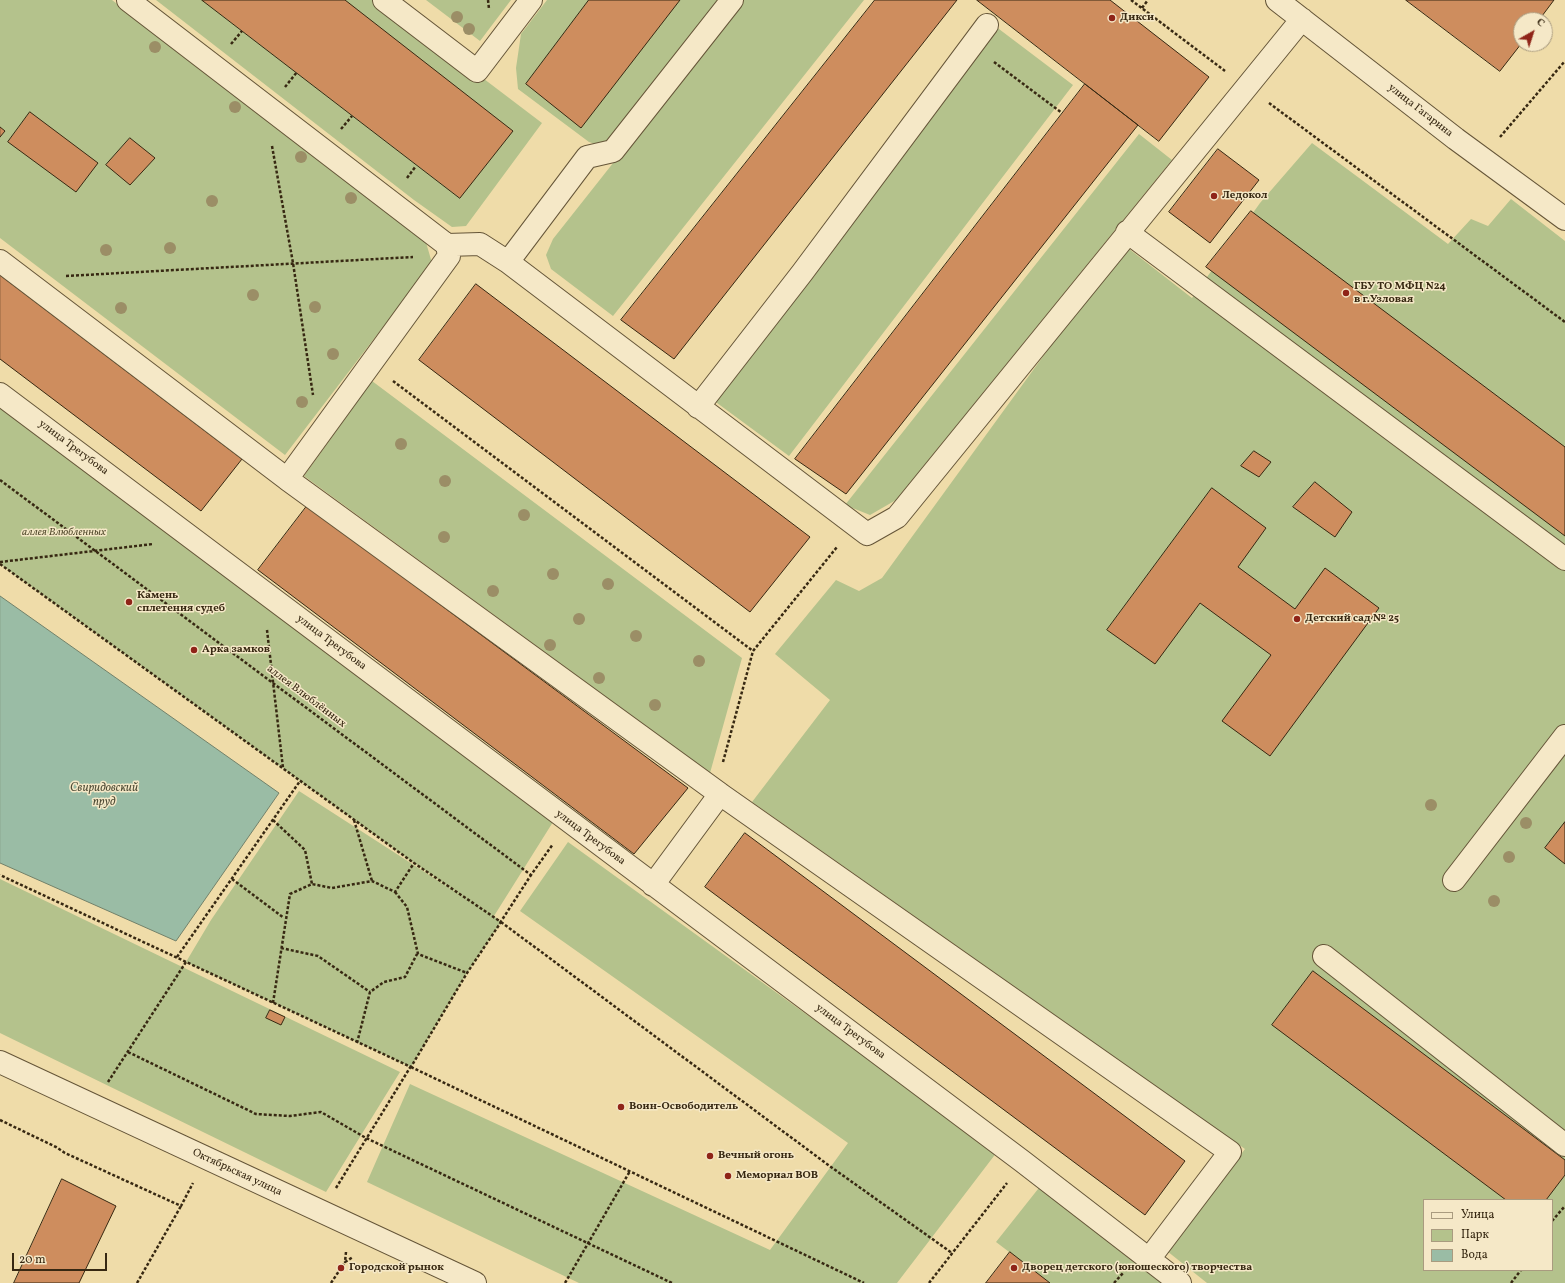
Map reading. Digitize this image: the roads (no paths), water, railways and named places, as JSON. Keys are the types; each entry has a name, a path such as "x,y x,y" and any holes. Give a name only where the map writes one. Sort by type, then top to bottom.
{"street":[{"path":"128,0 265,105 448,250"},
{"path":"384,0 477,71 531,0"},
{"path":"508,262 587,157 613,151 732,0"},
{"name":"улица Гагарина","path":"1277,0 1456,139 1565,219"},
{"path":"287,479 448,250 480,244 508,262 867,534 896,517 1302,19"},
{"path":"698,407 802,273 987,25"},
{"path":"1127,232 1565,559"},
{"path":"0,261 287,479 718,792 1230,1152 1149,1259"},
{"name":"улица Трегубова","path":"0,394 1022,1161 1180,1283"},
{"path":"1454,880 1565,736"},
{"path":"653,885 718,792"},
{"path":"1324,956 1565,1145"},
{"name":"Октябрьская улица","path":"0,1062 321,1213 475,1283"}],"water":[{"name":"Свиридовский пруд","path":"0,596 279,793 176,941 0,863"}],"place":[{"name":"Дикси","path":"1112,18"},
{"name":"Ледокол","path":"1214,196"},
{"name":"ГБУ ТО МФЦ N24 в г.Узловая","path":"1346,293"},
{"name":"Камень сплетения судеб","path":"129,602"},
{"name":"Детский сад № 25","path":"1297,619"},
{"name":"Арка замков","path":"194,650"},
{"name":"Воин-Освободитель","path":"621,1107"},
{"name":"Вечный огонь","path":"710,1156"},
{"name":"Мемориал ВОВ","path":"728,1176"},
{"name":"Городской рынок","path":"341,1268"},
{"name":"Дворец детского (юношеского) творчества","path":"1014,1268"}],"park label":[{"name":"аллея Влюбленных","path":"64,533"}]}
